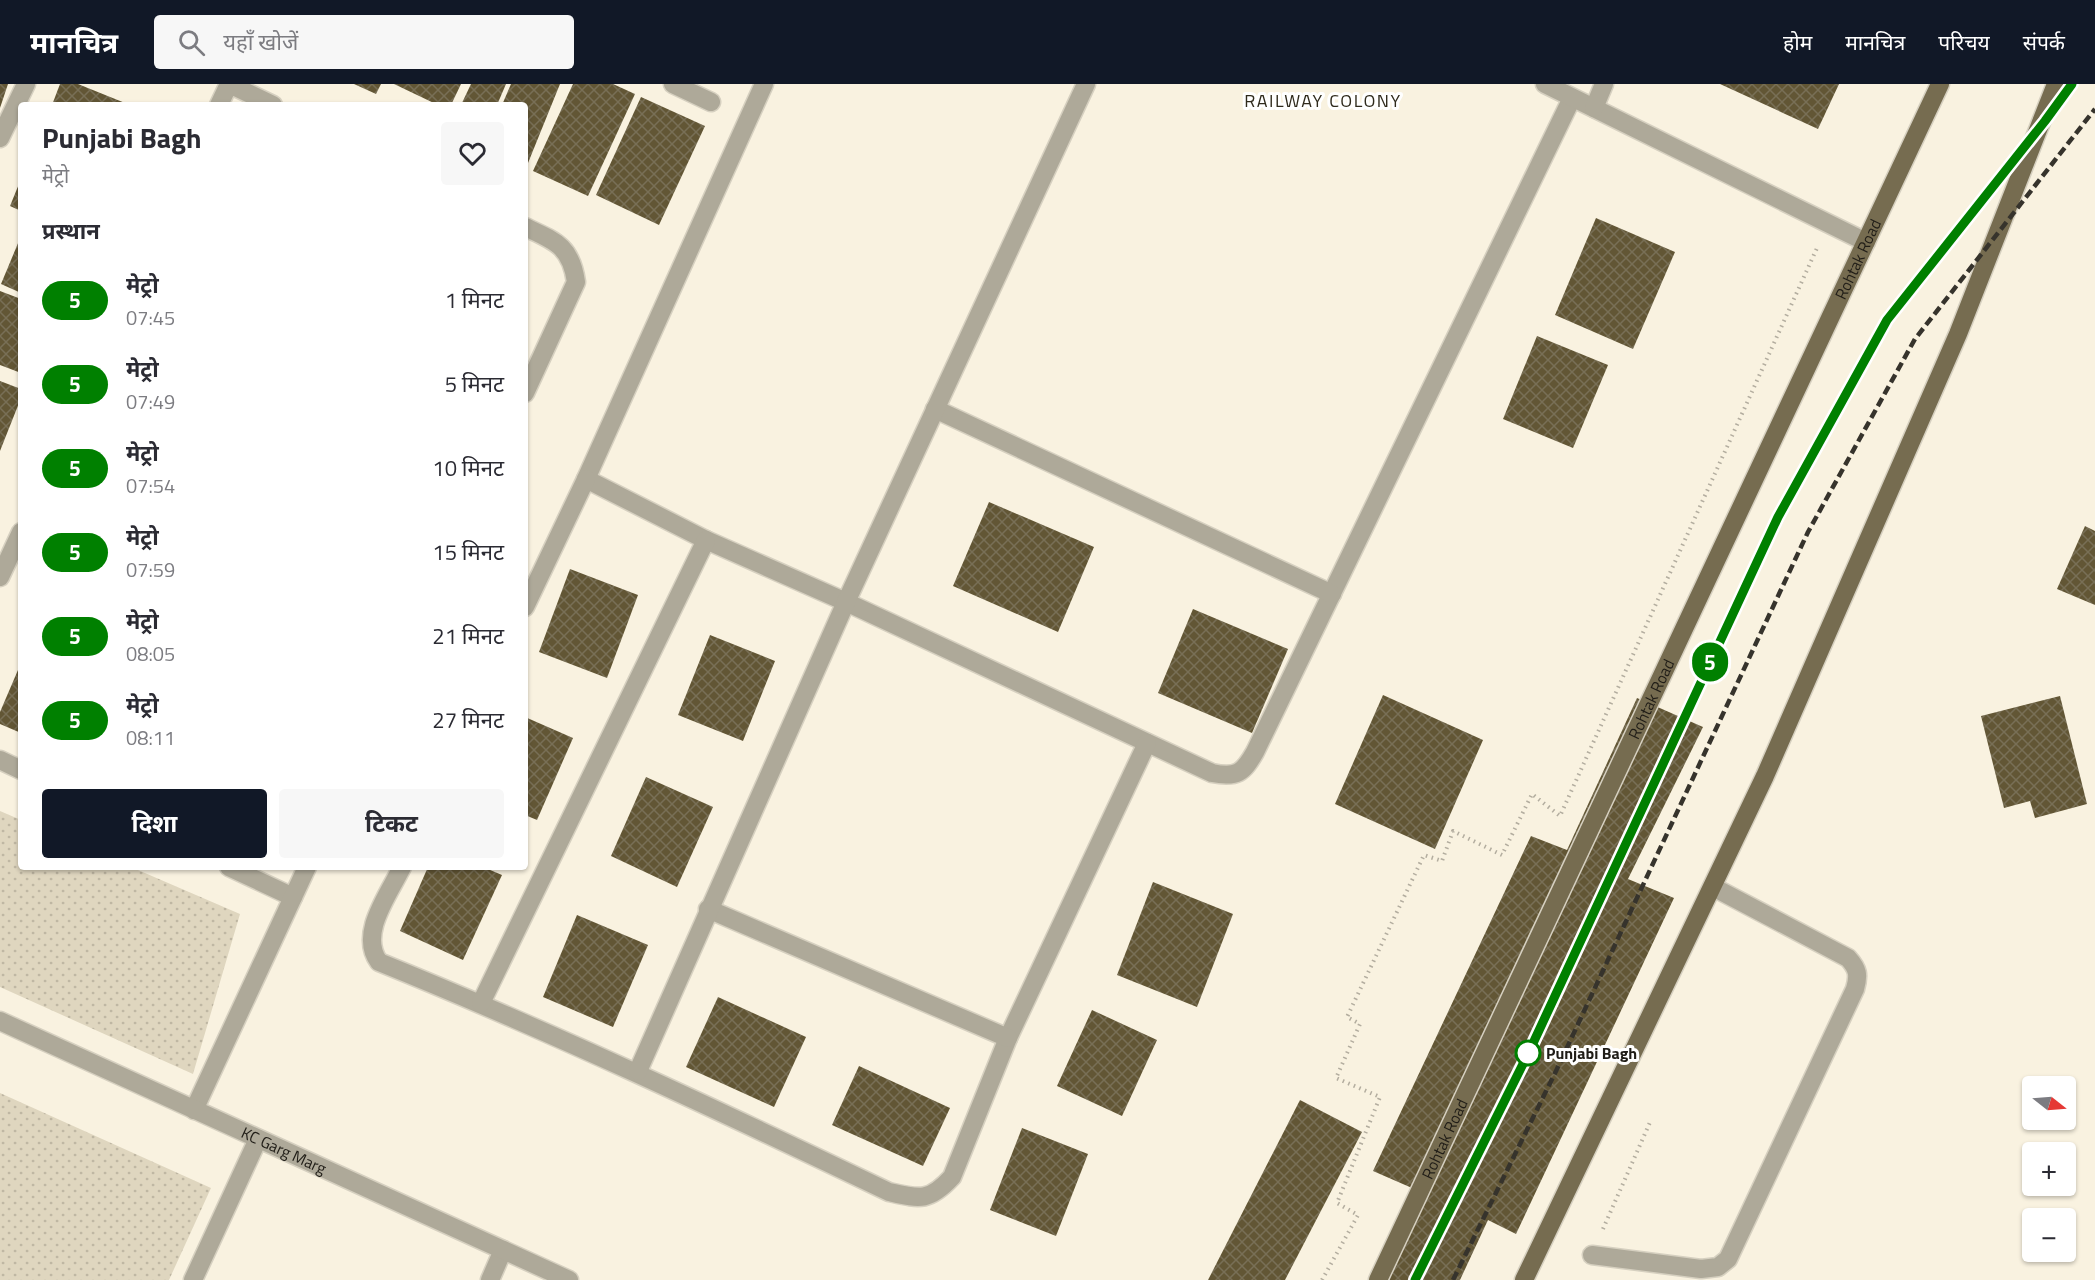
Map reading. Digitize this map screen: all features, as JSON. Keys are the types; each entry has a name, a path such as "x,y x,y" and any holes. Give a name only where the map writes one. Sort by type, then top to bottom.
{"main road":[{"name":"Rohtak Road","path":"1378,1280 1940,84"},
{"path":"1524,1280 1770,765 1958,334 2056,84"}],"street":[{"path":"0,138 26,84"},
{"path":"220,102 229,84 267,102"},
{"path":"673,84 711,102"},
{"path":"528,601 586,479 764,84"},
{"path":"638,1071 846,602 1086,84"},
{"path":"1545,84 1866,242"},
{"path":"1594,108 1604,84"},
{"path":"586,479 706,540 846,602 1212,773 1228,776 1246,769 1572,98"},
{"path":"528,229 565,249 574,262 576,282 528,386"},
{"path":"935,409 1332,594"},
{"path":"0,577 18,538"},
{"path":"481,1003 706,540"},
{"path":"401,870 372,930 372,953 379,963 481,1003 638,1071 889,1192 916,1198 936,1194 952,1177 1008,1038 1147,742"},
{"path":"0,760 18,769"},
{"path":"235,870 293,897"},
{"path":"194,1110 305,870"},
{"path":"1592,1255 1701,1269 1718,1267 1728,1259 1859,977 1856,966 1848,958 1713,887"},
{"path":"708,909 1008,1038"},
{"name":"KC Garg Marg","path":"0,1021 569,1280"},
{"path":"193,1280 258,1138"},
{"path":"490,1280 503,1250"}],"path":[{"path":"1322,1280 1358,1215 1337,1203 1380,1097 1336,1078 1360,1024 1347,1017 1424,855 1442,861 1453,831 1502,855 1532,794 1560,816 1828,224"},
{"path":"1592,1255 1651,1120"}],"shaded area":[{"path":"0,811 18,819 18,870 138,870 240,914 193,1074 0,987"},
{"path":"0,1093 211,1188 169,1280 0,1280"}],"building":[{"path":"0,84 8,84 0,108"},
{"path":"60,84 78,84 123,102 53,102"},
{"path":"354,84 381,84 376,94"},
{"path":"394,84 461,84 452,102 432,102"},
{"path":"471,84 506,84 498,102 462,102"},
{"path":"511,84 560,84 528,163 528,102 503,102"},
{"path":"573,84 613,84 635,94 588,196 533,171"},
{"path":"1720,84 1839,84 1818,129"},
{"path":"641,97 705,126 659,225 596,195"},
{"path":"18,186 18,210 10,206"},
{"path":"1596,218 1675,252 1633,349 1555,315"},
{"path":"18,243 18,292 1,284"},
{"path":"0,291 18,298 18,372 0,365"},
{"path":"1537,336 1608,365 1573,448 1503,419"},
{"path":"0,381 18,388 18,406 0,451"},
{"path":"989,502 1094,547 1058,632 953,586"},
{"path":"2085,526 2095,531 2095,605 2057,589"},
{"path":"570,569 638,595 607,678 539,652"},
{"path":"1193,609 1288,649 1252,733 1158,693"},
{"path":"710,635 775,661 743,741 678,715"},
{"path":"18,670 18,732 0,724 0,712"},
{"path":"1383,695 1483,740 1435,849 1335,804"},
{"path":"2060,696 2087,804 2035,818 2030,801 2004,808 1981,716"},
{"path":"1637,698 1703,727 1628,879 1674,898 1516,1234 1488,1220 1460,1280 1370,1280 1412,1188 1373,1171 1531,836 1567,850"},
{"path":"528,718 573,738 537,820 528,816"},
{"path":"646,777 713,807 677,887 611,856"},
{"path":"427,870 490,870 502,875 463,960 400,931"},
{"path":"1153,882 1233,914 1197,1007 1117,975"},
{"path":"577,915 648,945 613,1027 543,997"},
{"path":"718,997 806,1037 774,1107 686,1067"},
{"path":"1092,1010 1157,1040 1122,1116 1057,1086"},
{"path":"859,1066 950,1108 923,1166 832,1125"},
{"path":"1300,1100 1362,1132 1285,1280 1208,1280"},
{"path":"1022,1128 1088,1154 1056,1236 990,1210"}],"railway":[{"path":"1415,1280 1528,1054 1778,517 1886,320 2072,84"},
{"path":"1453,1280 1557,1069 1808,532 1915,339 2095,109"}],"metro line":[{"name":"5","path":"1415,1280 1528,1054 1778,517 1887,320 2072,84"}],"place":[{"name":"Punjabi Bagh","path":"1528,1053"}],"district":[{"name":"RAILWAY COLONY","path":"1323,100"}]}
